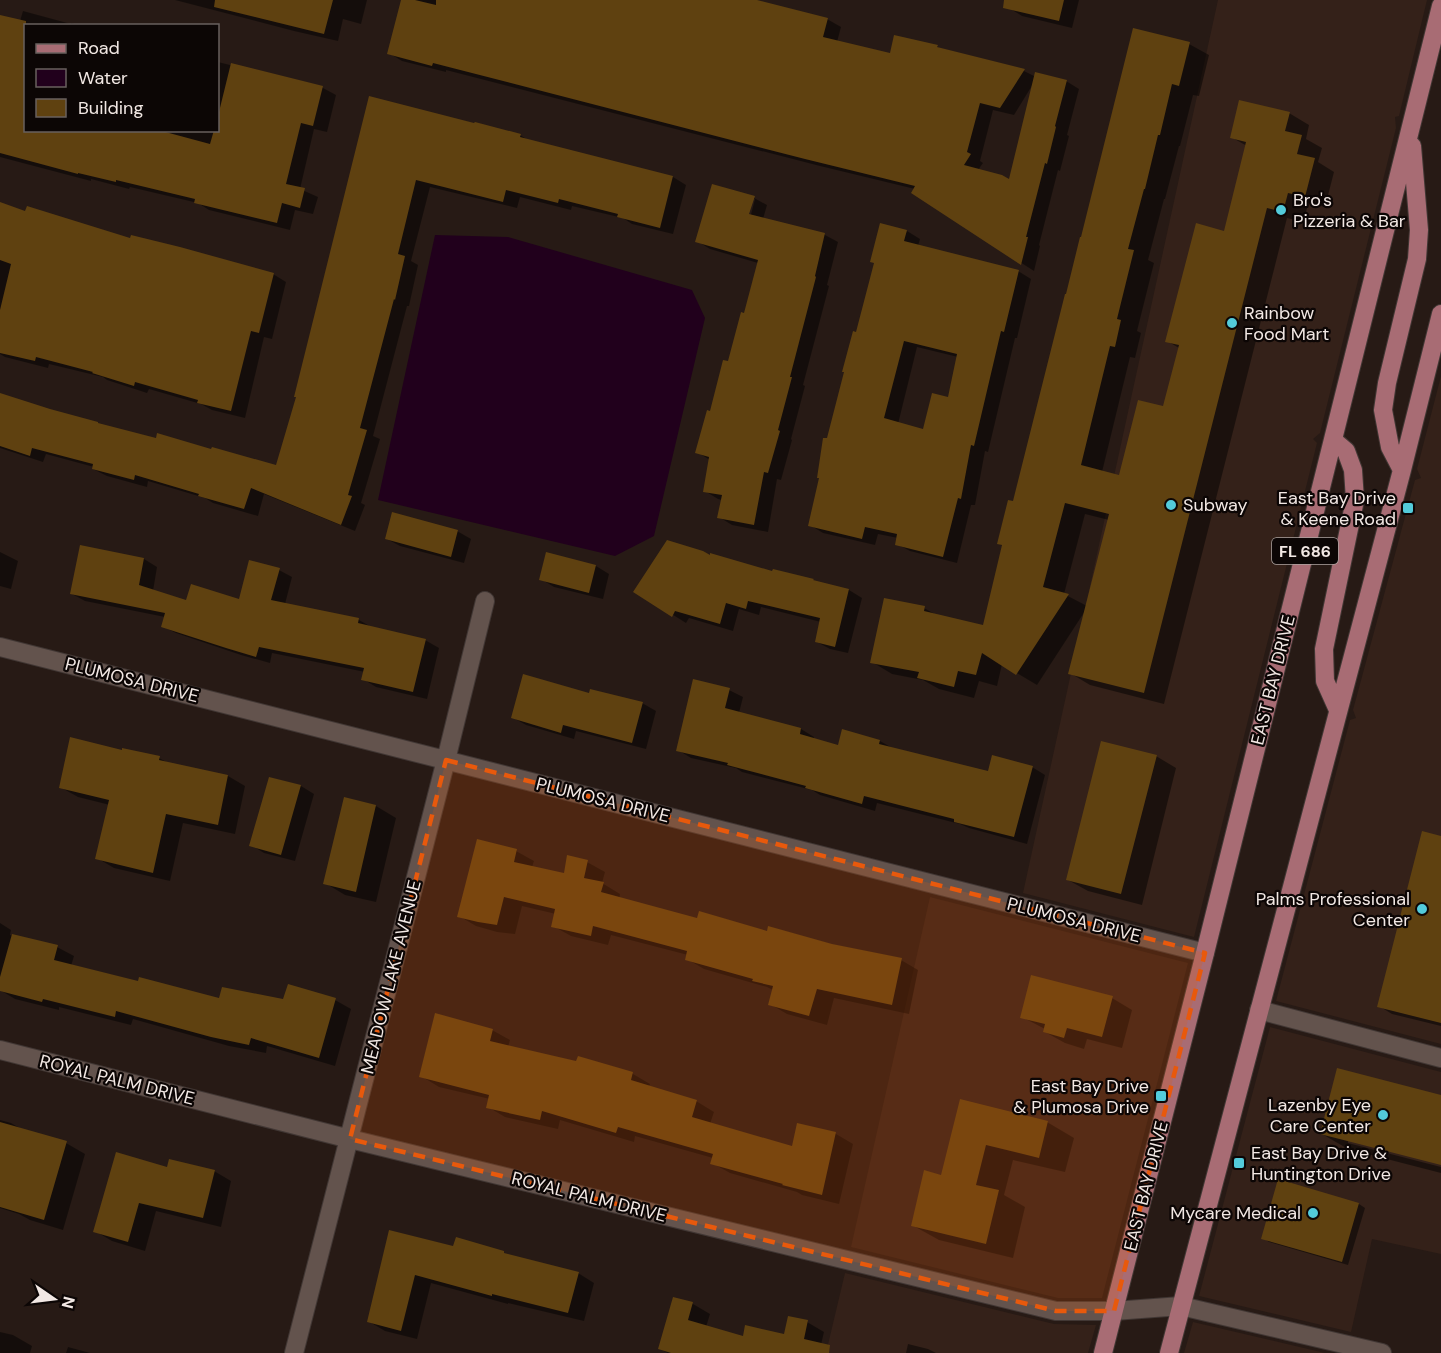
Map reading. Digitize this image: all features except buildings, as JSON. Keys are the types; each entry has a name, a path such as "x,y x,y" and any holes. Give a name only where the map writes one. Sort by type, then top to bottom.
{"main road":[{"name":"EAST BAY DRIVE","path":"1103,1353 1441,6"},
{"path":"1402,470 1390,447 1383,410 1387,382 1417,260 1419,230 1411,130"},
{"path":"1169,1353 1441,314"},
{"path":"1333,440 1346,451 1353,470 1355,500 1324,649 1326,681 1338,710"}],"street":[{"name":"MEADOW LAKE AVENUE","path":"294,1353 485,601"},
{"name":"PLUMOSA DRIVE","path":"0,647 1205,953"},
{"path":"1259,1010 1441,1058"},
{"name":"ROYAL PALM DRIVE","path":"0,1050 350,1139 1056,1311 1114,1311 1181,1306 1382,1353"}],"highlighted area":[{"path":"446,760 1205,953 1114,1311 1056,1311 350,1139"}],"shaded area":[{"path":"1218,0 1427,0 1399,116 1395,117 1396,128 1320,433 1313,439 1317,443 1194,937 1023,893"},
{"path":"1441,376 1441,1044 1276,1001 1350,720 1356,718 1353,710 1415,480 1421,478 1417,469"},
{"path":"930,897 1188,963 1102,1298 1058,1298 851,1247"},
{"path":"1270,1027 1441,1072 1441,1254 1372,1239 1351,1332 1199,1296"},
{"path":"845,1273 1054,1324 1096,1325 1088,1353 826,1353"},
{"path":"1193,1322 1325,1353 1184,1353"}],"water":[{"path":"435,235 508,237 692,290 705,318 654,536 615,556 378,500"}],"place":[{"name":"Bro's Pizzeria & Bar","path":"1281,210"},
{"name":"Rainbow Food Mart","path":"1232,323"},
{"name":"Subway","path":"1171,505"},
{"name":"East Bay Drive & Keene Road","path":"1408,508"},
{"name":"Palms Professional Center","path":"1422,909"},
{"name":"East Bay Drive & Plumosa Drive","path":"1161,1096"},
{"name":"Lazenby Eye Care Center","path":"1383,1115"},
{"name":"East Bay Drive & Huntington Drive","path":"1239,1163"},
{"name":"Mycare Medical","path":"1313,1213"}]}
